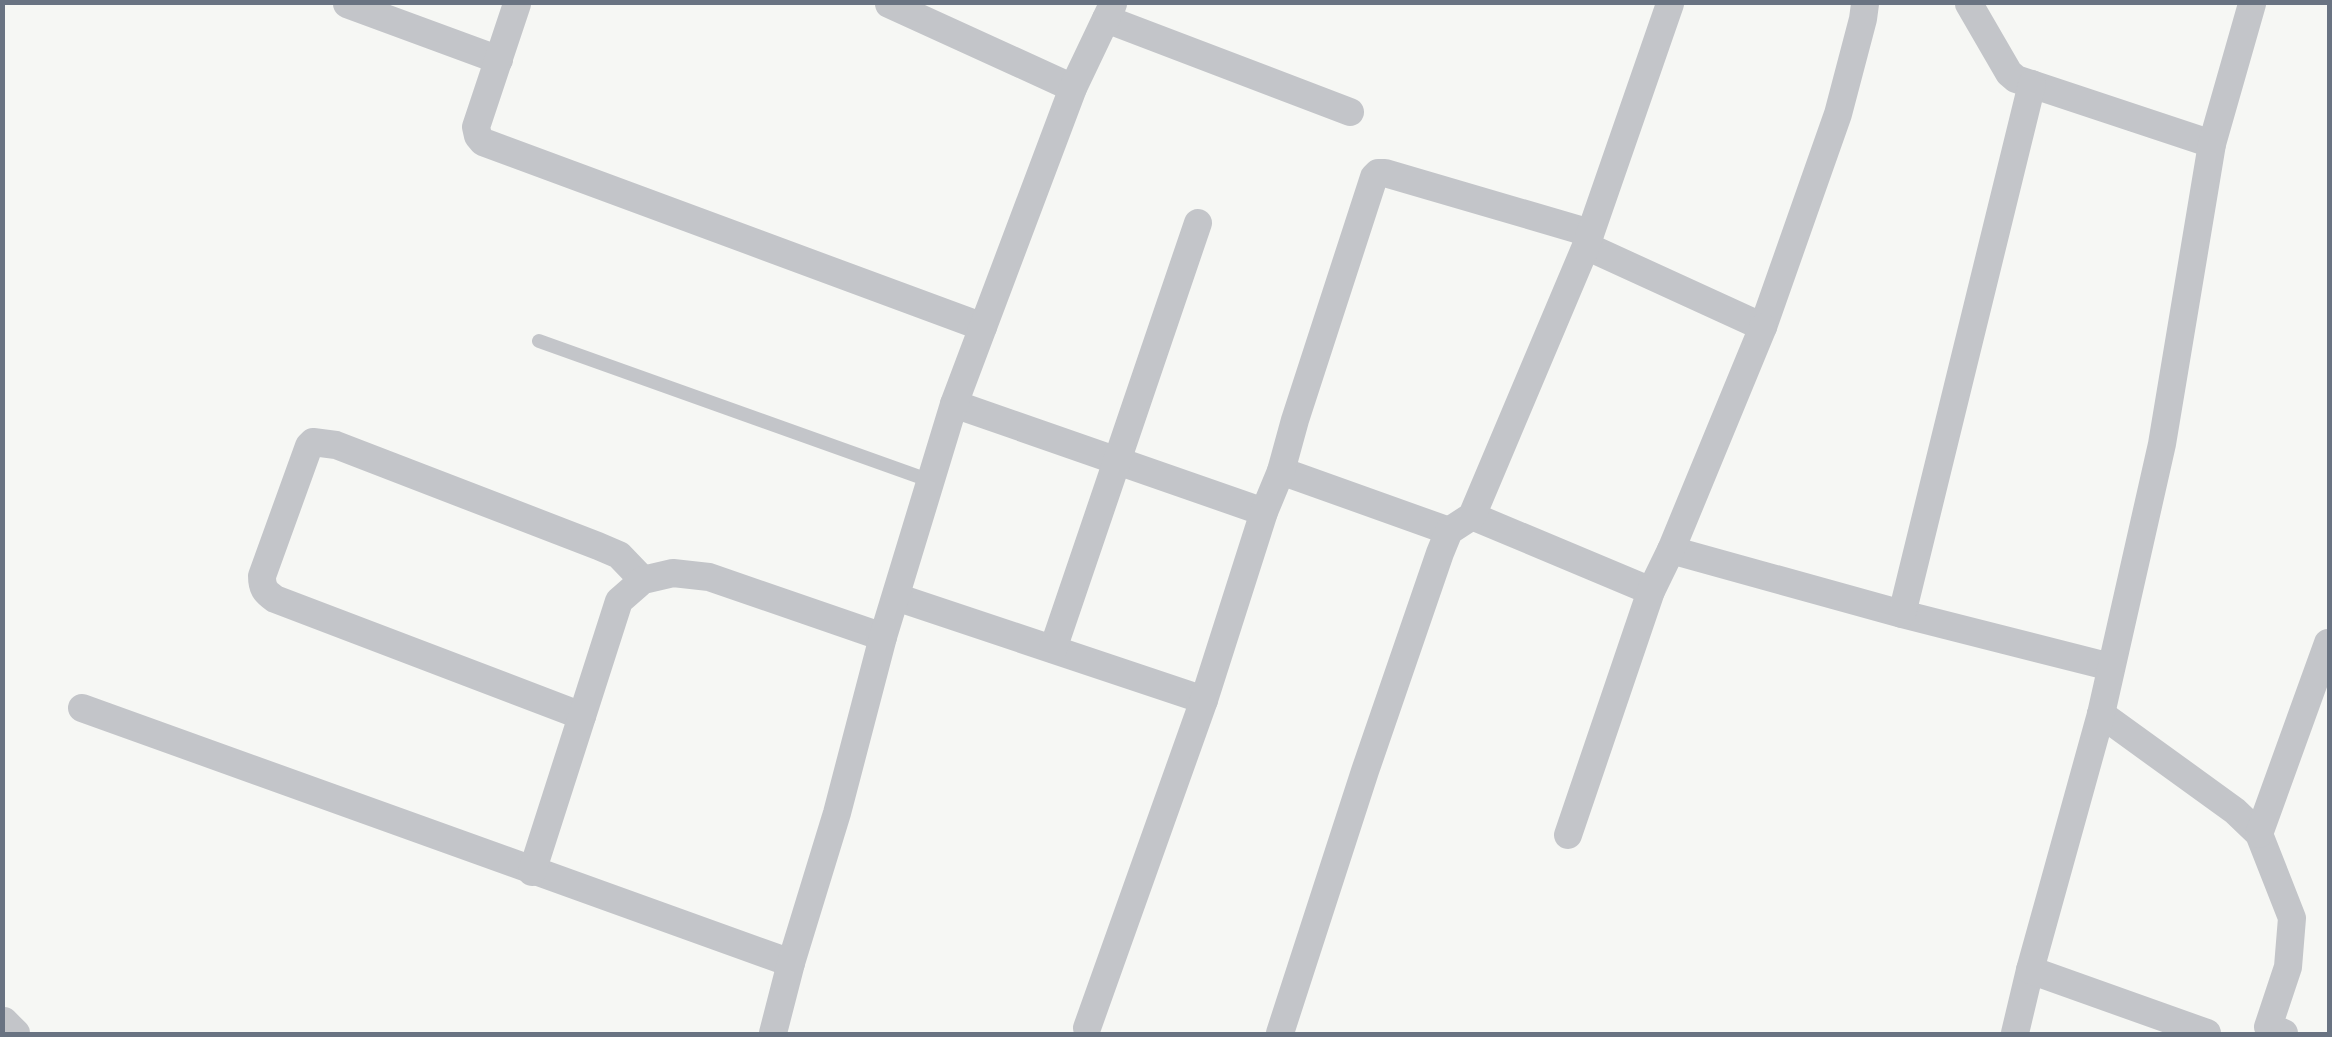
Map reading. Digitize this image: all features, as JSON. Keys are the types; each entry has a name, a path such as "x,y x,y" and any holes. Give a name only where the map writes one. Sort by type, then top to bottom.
{"street":[{"path":"348,4 499,60"},
{"path":"516,4 476,127 478,136 483,142 983,327"},
{"path":"889,4 1074,88"},
{"path":"1280,1033 1362,780 1449,531 1472,516 1588,240 1670,4"},
{"path":"1568,834 1651,591 1671,550 1763,328 1838,114 1863,19 1865,4"},
{"path":"1969,4 2009,73 2032,84 2212,144"},
{"path":"2015,1033 2030,970 2101,714 2162,444 2212,144 2252,4"},
{"path":"773,1033 791,963 837,813 883,637 954,404 1074,88 1110,11 1350,112"},
{"path":"1902,614 2032,84"},
{"path":"1087,1028 1204,700 1264,512 1281,471 1295,420 1371,185 1378,173 1384,173 1588,240 1763,328"},
{"path":"1053,649 1198,223"},
{"path":"954,404 1264,512"},
{"path":"582,716 275,599 266,593 262,585 262,576 309,446 313,442 336,445 598,546 619,555 643,580"},
{"path":"1281,471 1449,531"},
{"path":"1472,516 1651,591"},
{"path":"1671,550 1902,614 2111,667"},
{"path":"532,872 619,601 643,580 673,573 709,577 883,637"},
{"path":"896,597 1204,700"},
{"path":"2260,834 2328,643"},
{"path":"82,708 532,872 791,963"},
{"path":"2101,714 2235,811 2260,834 2292,918 2288,967 2269,1031"},
{"path":"2030,970 2207,1033"},
{"path":"4,1021 16,1033"}],"lane":[{"path":"539,341 931,481"}]}
